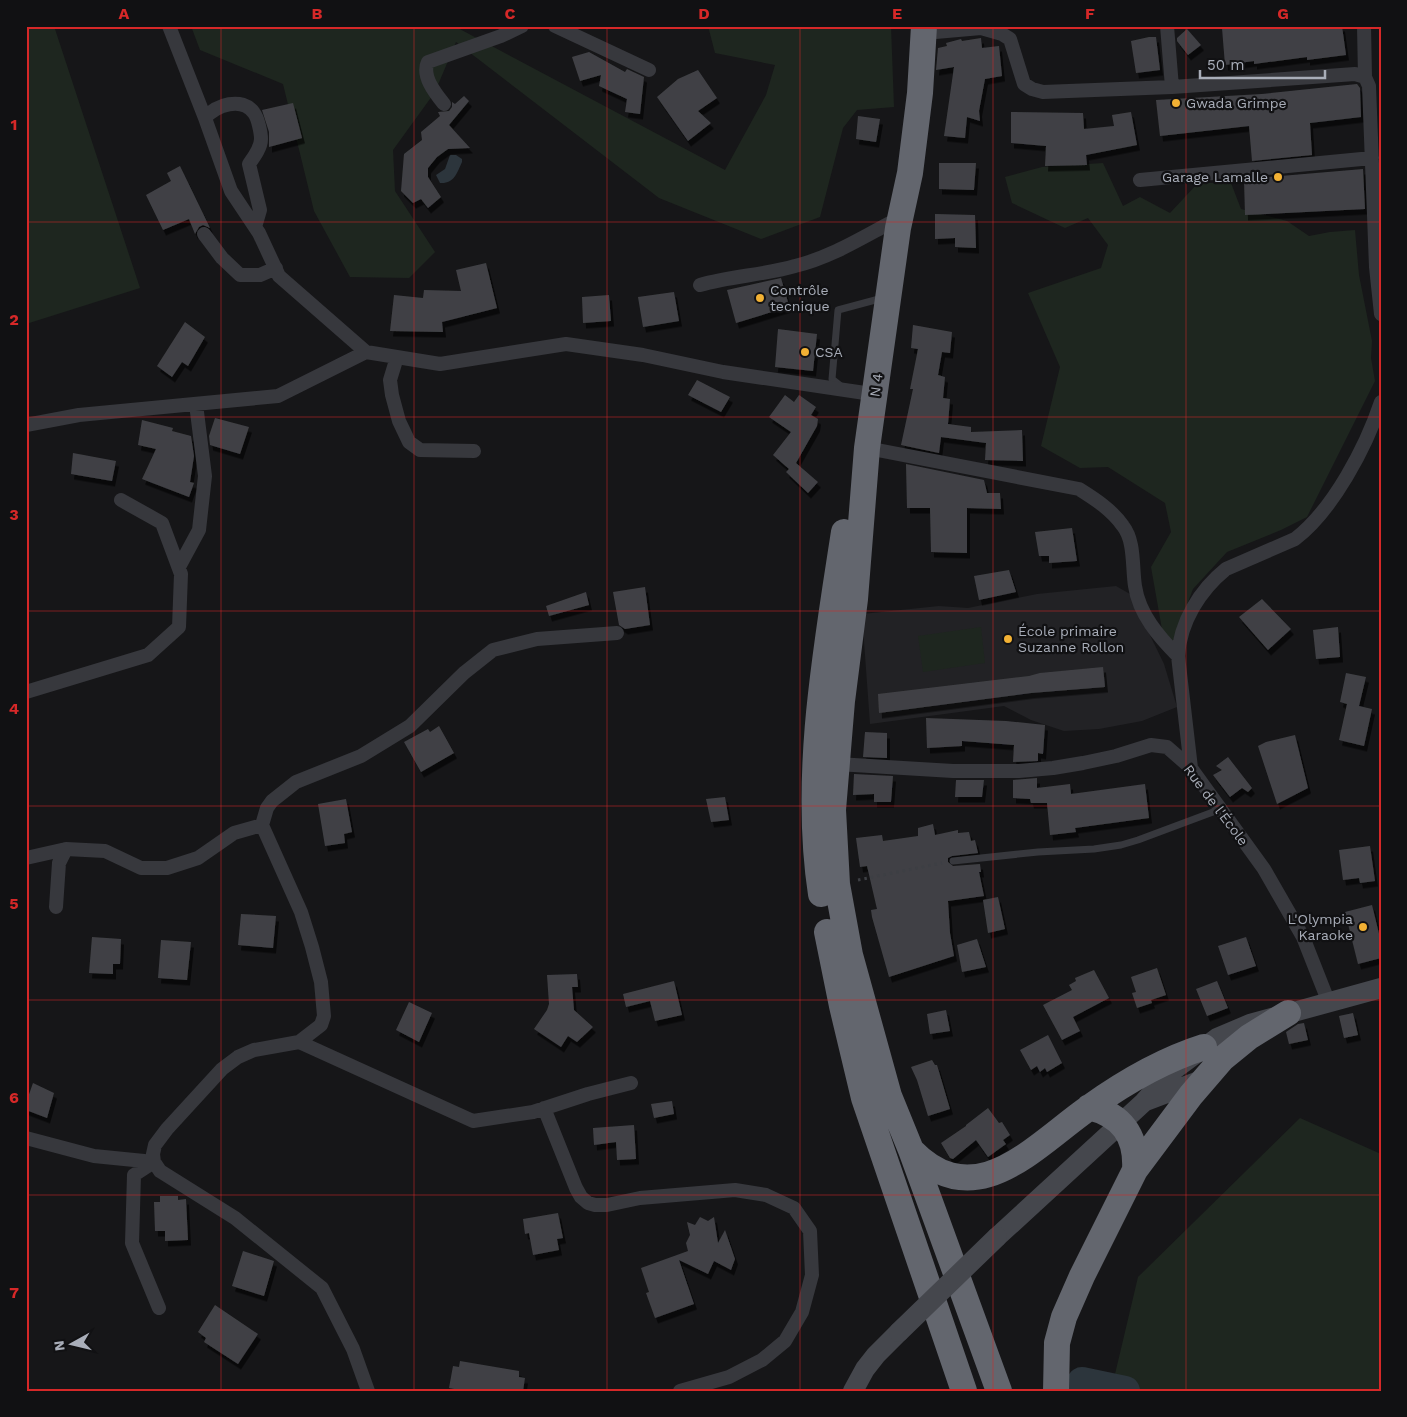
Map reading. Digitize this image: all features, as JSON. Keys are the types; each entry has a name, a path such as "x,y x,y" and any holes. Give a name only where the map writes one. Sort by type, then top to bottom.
{"highway":[{"name":"N 4","path":"922,28 920,93 910,173 898,228 867,448 833,810 837,884 850,956 889,1096 911,1150 999,1391"},
{"name":"N 4","path":"922,28 879,299 855,391 815,769 817,848 820,891 842,1006 864,1098 964,1391"},
{"path":"1056,1391 1057,1343 1064,1317 1082,1276 1135,1170 1204,1078 1248,1037 1288,1013"},
{"path":"911,1150 923,1162 953,1177 967,1179 1000,1170 1036,1148 1089,1107 1122,1085 1162,1063 1204,1047"},
{"path":"1089,1107 1101,1110 1121,1123 1134,1145 1135,1170"}],"main road":[{"path":"853,1391 865,1368 898,1332 996,1237 1144,1102 1171,1072 1217,1038 1250,1024 1381,988"},
{"path":"1144,1102 1204,1078"}],"street":[{"path":"169,26 231,191 259,233 279,276 366,352 440,364 566,344 643,355 723,372 855,391"},
{"path":"444,104 428,78 426,67 428,62 501,36 522,26"},
{"path":"555,26 649,70"},
{"path":"1167,26 1172,87"},
{"path":"1364,26 1365,77 1369,86 1376,268 1381,314"},
{"path":"922,28 981,27 1002,34 1010,39 1024,84 1032,89 1043,92 1172,87 1355,74 1365,77"},
{"path":"205,118 219,107 234,104 246,106 254,113 262,141 257,153 249,164 260,210 254,227"},
{"path":"1140,180 1372,158"},
{"path":"700,285 719,279 796,266 845,247 890,223"},
{"path":"204,234 222,258 240,274 260,275 276,268"},
{"path":"26,425 79,415 278,396 366,352"},
{"path":"397,357 390,380 399,421 408,442 420,450 474,451"},
{"path":"1191,768 1178,656 1179,645 1188,616 1216,576 1238,563 1295,538 1304,532 1319,516 1348,473 1365,441 1381,402"},
{"path":"179,567 199,530 205,476 196,404"},
{"path":"867,448 1080,489 1094,498 1114,515 1128,533 1135,588 1143,609 1160,638 1178,656"},
{"path":"26,692 148,655 179,627 181,574 162,523 121,500"},
{"path":"368,1391 353,1349 322,1288 235,1218 160,1171 154,1162 155,1145 222,1069 238,1057 254,1050 299,1042 321,1025 324,1016 320,982 312,947 301,912 262,825 267,808 272,801 296,782 361,756 410,726 464,673 493,650 537,639 617,633"},
{"name":"Rue de l'École","path":"837,764 953,771 1020,771 1083,763 1116,756 1151,745 1167,747 1191,768 1264,869 1303,938 1329,1003"},
{"path":"26,858 66,849 105,851 141,868 167,868 198,858 234,833 262,825"},
{"path":"56,907 59,863 66,849"},
{"path":"299,1042 473,1121 532,1112 631,1082"},
{"path":"544,1108 576,1188 581,1197 588,1203 607,1205 640,1198 735,1190 766,1195 794,1208 810,1231 812,1275 802,1312 785,1341 762,1360 729,1377 680,1391"},
{"path":"26,1138 94,1156 154,1162"},
{"path":"154,1162 134,1175 132,1243 158,1308"}],"lane":[{"path":"855,391 832,379 838,310 879,299"},
{"path":"952,861 1121,845 1221,809"}],"path":[{"path":"837,884 952,861"}],"shaded area":[{"path":"26,26 54,26 140,288 26,324"},
{"path":"191,26 454,26 725,170 766,95 775,65 715,53 708,26 891,26 894,107 857,110 843,128 820,217 761,239 659,198 456,42 435,92 393,150 395,191 435,252 409,278 350,277 314,211 283,84 200,50"},
{"path":"450,155 456,155 462,159 462,162 452,180 440,183 436,175 445,169"},
{"path":"1103,163 1123,206 1140,197 1170,213 1198,183 1231,183 1241,209 1287,221 1309,236 1355,230 1359,275 1372,341 1371,358 1375,381 1307,517 1227,552 1193,589 1173,641 1163,635 1151,567 1171,532 1165,503 1108,467 1080,468 1041,446 1060,367 1028,293 1101,268 1108,245 1088,218 1065,228 1012,203 1005,177 1042,167"},
{"name":"École primaire Suzanne Rollon","path":"1116,586 1130,594 1164,664 1177,707 1142,721 1099,729 1064,731 1031,720 1004,706 870,724 862,614 939,606 968,608 1037,594"},
{"path":"981,627 985,663 923,672 918,636"},
{"path":"1300,1118 1381,1154 1381,1391 1111,1391 1138,1277"}],"building":[{"path":"1342,26 1346,55 1307,60 1307,57 1254,64 1254,61 1225,65 1222,28"},
{"path":"1187,29 1201,45 1188,55 1177,41 1177,38"},
{"path":"1156,37 1160,70 1136,73 1131,41"},
{"path":"981,38 982,48 999,46 1002,76 985,79 979,111 980,121 967,117 965,138 944,136 954,67 936,70 938,48 947,46 946,43 961,39 962,41"},
{"path":"589,52 625,72 627,69 644,77 640,114 625,112 627,99 599,86 601,75 580,81 572,57"},
{"path":"698,70 717,98 698,111 711,123 688,141 657,97 678,79"},
{"path":"1357,84 1360,88 1361,117 1310,123 1312,155 1252,161 1249,126 1160,136 1156,100 1262,94"},
{"path":"464,96 469,101 449,125 470,148 448,149 437,157 428,168 428,177 441,197 428,208 421,199 413,203 401,191 404,154 422,140 421,132 440,116 438,112 449,111 452,107 452,102 455,104"},
{"path":"293,103 302,138 269,147 269,132 262,110"},
{"path":"1011,112 1083,113 1084,129 1114,126 1112,115 1131,112 1137,145 1086,155 1087,165 1045,166 1046,146 1011,143"},
{"path":"858,116 880,119 876,142 856,139"},
{"path":"939,163 976,163 974,190 939,189"},
{"path":"180,166 210,228 203,225 199,227 195,234 189,219 163,230 146,195 171,181 167,173"},
{"path":"1363,169 1365,209 1245,215 1244,179"},
{"path":"935,214 975,215 976,248 955,247 955,238 935,239"},
{"path":"486,263 497,308 442,322 443,332 390,331 394,295 423,298 424,290 461,291 456,270"},
{"path":"781,278 788,307 736,323 727,290"},
{"path":"674,292 679,321 643,327 638,297"},
{"path":"609,295 611,321 583,323 582,297"},
{"path":"185,322 205,337 188,366 182,362 172,377 157,366"},
{"path":"913,325 952,332 950,353 942,352 938,375 945,377 943,398 950,399 948,424 971,427 971,432 1022,430 1023,461 985,460 986,443 941,437 939,453 901,445 913,389 910,389 918,349 911,348"},
{"path":"778,329 817,334 813,371 775,367"},
{"path":"697,380 730,397 721,412 688,395"},
{"path":"785,395 794,402 799,395 816,407 811,415 818,419 817,426 796,463 818,482 808,493 786,472 789,469 773,455 791,432 769,417"},
{"path":"215,418 249,427 240,454 210,445 209,436"},
{"path":"142,420 173,428 172,431 191,436 194,456 190,482 194,483 189,497 142,479 156,449 138,445"},
{"path":"73,453 116,461 112,481 71,474"},
{"path":"906,464 984,480 987,493 1000,493 1001,509 967,508 967,553 931,552 930,508 907,508"},
{"path":"1072,528 1077,561 1049,563 1049,556 1039,556 1035,532"},
{"path":"1009,570 1016,592 979,600 974,576"},
{"path":"645,587 650,625 625,629 619,625 613,592"},
{"path":"586,592 589,605 549,616 546,606"},
{"path":"1262,599 1291,629 1268,650 1239,617"},
{"path":"1338,627 1340,657 1316,659 1313,630"},
{"path":"1103,667 1105,687 1031,693 879,713 878,694 1029,676 1040,673"},
{"path":"1346,673 1366,677 1359,706 1372,709 1364,746 1339,740 1347,704 1340,702"},
{"path":"926,718 1006,721 1045,725 1043,754 1038,753 1038,761 1013,762 1014,745 962,741 962,746 927,748"},
{"path":"439,726 454,753 421,772 404,742 428,729 430,732"},
{"path":"865,732 887,733 887,758 863,757"},
{"path":"1295,735 1308,788 1277,804 1258,746 1266,742"},
{"path":"1228,757 1252,788 1248,792 1242,788 1230,797 1213,775 1222,770 1216,766"},
{"path":"854,774 893,776 891,802 874,802 874,794 853,795"},
{"path":"1037,778 1037,788 1070,784 1071,794 1145,784 1149,818 1075,828 1076,832 1050,835 1047,803 1031,803 1030,799 1013,798 1013,780"},
{"path":"956,780 984,780 982,797 955,797"},
{"path":"725,797 729,820 711,822 706,799"},
{"path":"346,799 352,832 344,834 345,843 325,846 318,804"},
{"path":"933,824 935,835 958,830 958,833 969,832 971,841 975,840 978,853 952,856 948,858 948,862 953,866 980,864 981,872 979,872 984,896 948,901 954,956 889,977 872,917 871,910 877,909 867,866 860,867 856,838 882,835 883,841 918,836 918,828"},
{"path":"1370,846 1375,881 1360,883 1359,878 1343,880 1339,850"},
{"path":"998,897 1005,929 988,933 983,900"},
{"name":"L'Olympia Karaoke","path":"1372,905 1381,942 1381,958 1358,964 1345,912"},
{"path":"241,914 276,916 273,948 238,945"},
{"path":"92,937 121,939 120,964 113,964 113,974 89,973"},
{"path":"1246,937 1256,966 1228,975 1218,946"},
{"path":"977,939 986,967 962,972 957,945"},
{"path":"161,940 191,942 187,980 158,978"},
{"path":"1157,968 1166,995 1151,1000 1152,1003 1137,1008 1132,993 1136,992 1131,977"},
{"path":"1094,970 1109,998 1073,1017 1080,1031 1062,1040 1043,1005 1072,990 1069,985 1076,981 1075,978"},
{"path":"577,974 578,987 572,987 574,1010 593,1027 577,1042 568,1036 561,1047 534,1029 549,1004 547,975"},
{"path":"674,981 682,1015 655,1021 650,1001 626,1007 623,994"},
{"path":"1217,981 1228,1008 1207,1016 1196,989"},
{"path":"409,1002 432,1013 419,1042 396,1030"},
{"path":"946,1010 950,1031 930,1034 927,1014"},
{"path":"1353,1013 1358,1035 1344,1038 1339,1016"},
{"path":"1304,1023 1308,1040 1289,1044 1286,1032 1298,1024"},
{"path":"1048,1035 1062,1063 1047,1072 1045,1068 1040,1072 1037,1066 1031,1070 1020,1050"},
{"path":"932,1060 937,1065 950,1109 928,1116 911,1067"},
{"path":"33,1083 54,1093 47,1118 26,1110 26,1103"},
{"path":"672,1101 674,1114 654,1118 651,1104"},
{"path":"988,1108 999,1123 1002,1122 1010,1135 1003,1140 1006,1144 988,1157 976,1140 953,1159 950,1158 941,1143"},
{"path":"634,1125 636,1159 617,1160 616,1142 594,1145 593,1128"},
{"path":"160,1196 178,1196 178,1200 186,1199 188,1240 165,1241 165,1231 155,1231 154,1202 160,1202"},
{"path":"558,1213 563,1238 557,1239 559,1250 533,1255 529,1233 525,1234 523,1219"},
{"path":"700,1217 708,1221 714,1217 718,1243 725,1230 735,1259 731,1270 714,1261 708,1274 679,1260 694,1304 655,1318 646,1293 649,1292 641,1268 688,1251 686,1243 690,1235 687,1222 695,1225"},
{"path":"243,1251 274,1261 264,1296 232,1286"},
{"path":"215,1305 258,1334 238,1364 204,1342 206,1338 198,1332"},
{"path":"460,1361 519,1371 519,1377 525,1378 523,1391 465,1391 449,1388 453,1366 459,1367"}],"waterway":[{"path":"1082,1382 1125,1391"}],"place":[{"name":"Gwada Grimpe","path":"1176,103"},
{"name":"Garage Lamalle","path":"1278,177"},
{"name":"Contrôle tecnique","path":"760,298"},
{"name":"CSA","path":"805,352"},
{"name":"École primaire Suzanne Rollon","path":"1008,639"},
{"name":"L'Olympia Karaoke","path":"1363,927"}]}
